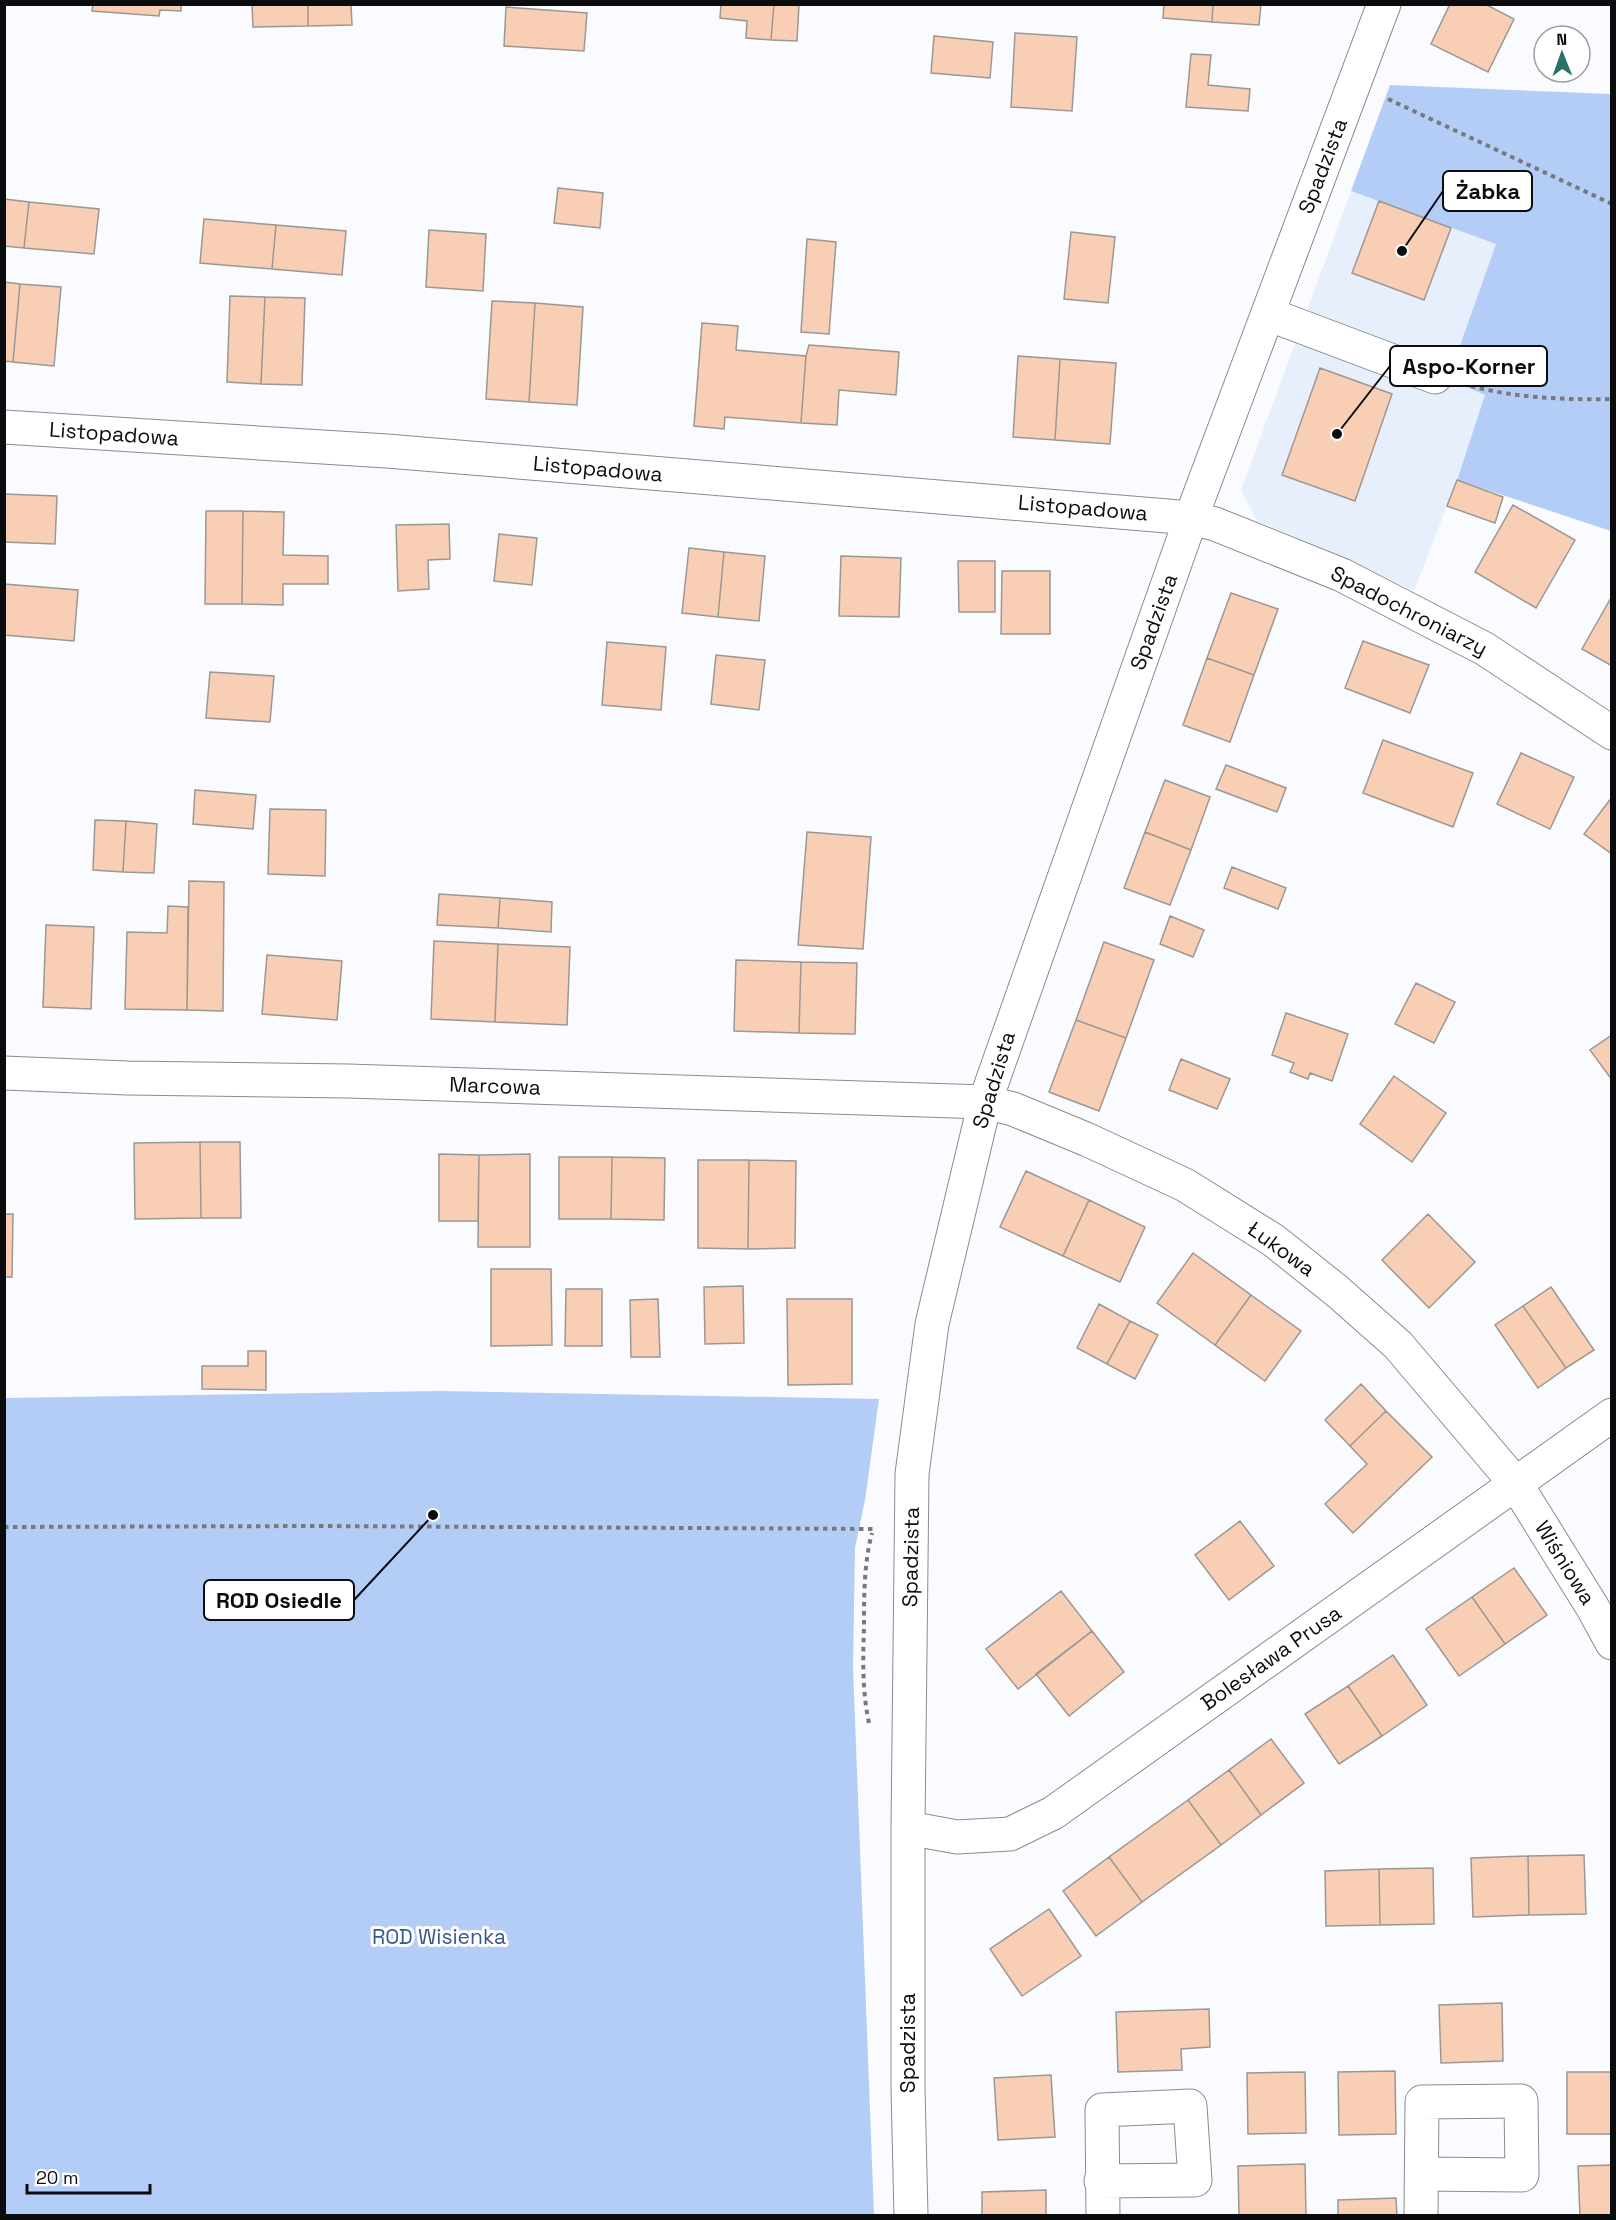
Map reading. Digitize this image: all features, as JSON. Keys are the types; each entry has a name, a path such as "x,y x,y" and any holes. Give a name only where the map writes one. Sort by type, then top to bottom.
{"street":[{"name":"Spadzista","path":"911,2216 908,2087 908,1828 912,1474 932,1324 984,1102 1191,518 1384,4"},
{"path":"1268,314 1435,377"},
{"name":"Listopadowa","path":"4,427 399,452 1191,518"},
{"name":"Spadochroniarzy","path":"1191,518 1215,524 1353,580 1485,649 1611,733"},
{"name":"Marcowa","path":"4,1073 984,1102"},
{"name":"Łukowa","path":"984,1102 1013,1109 1088,1140 1185,1185 1274,1240 1398,1345 1516,1484"},
{"name":"Bolesława Prusa","path":"908,1828 957,1837 1010,1834 1053,1813 1611,1415"},
{"name":"Wiśniowa","path":"1516,1484 1593,1608 1611,1643"},
{"path":"1421,2216 1422,2174"},
{"path":"1101,2181 1103,2216"}],"path":[{"path":"1382,96 1611,204"},
{"path":"1435,377 1493,392 1541,397 1611,399"},
{"path":"4,1527 317,1526 912,1530"}],"shaded area":[{"path":"1351,191 1496,244 1448,379 1486,395 1414,591 1340,555 1257,521 1241,490"}],"green space":[{"path":"1390,85 1611,94 1611,531 1457,480 1485,395 1448,379 1496,244 1351,191"},
{"name":"ROD Wisienka","path":"439,1391 879,1399 865,1500 855,1548 853,1667 874,2215 5,2215 5,1398"}],"building":[{"path":"93,4 181,4 181,11 160,10 159,16 92,11"},
{"path":"252,4 308,4 308,26 253,27"},
{"path":"308,4 351,4 352,25 308,26"},
{"path":"721,4 774,4 771,40 746,38 747,21 720,18"},
{"path":"774,4 799,4 797,41 771,40"},
{"path":"1164,4 1213,4 1212,22 1163,18"},
{"path":"1213,4 1261,4 1259,25 1212,22"},
{"path":"1450,4 1485,4 1514,19 1488,72 1431,44"},
{"path":"506,7 587,13 584,51 504,46"},
{"path":"1015,33 1077,37 1072,111 1011,107"},
{"path":"934,36 993,42 990,78 931,73"},
{"path":"1191,54 1211,55 1208,85 1250,89 1248,111 1186,107"},
{"path":"558,188 603,193 600,228 554,223"},
{"path":"4,199 29,202 24,248 4,246"},
{"path":"1379,201 1451,228 1424,300 1352,273"},
{"path":"29,202 99,209 94,254 24,248"},
{"path":"204,219 276,225 272,269 200,263"},
{"path":"276,225 346,231 342,275 272,269"},
{"path":"429,230 486,234 483,291 426,287"},
{"path":"1071,232 1115,237 1108,303 1064,299"},
{"path":"807,239 836,242 829,334 801,332"},
{"path":"4,282 20,284 13,362 4,361"},
{"path":"20,284 61,287 54,366 13,362"},
{"path":"230,296 265,297 261,384 227,382"},
{"path":"265,297 305,298 302,385 261,384"},
{"path":"492,301 535,303 529,402 486,399"},
{"path":"535,303 583,307 577,405 529,402"},
{"path":"702,323 738,326 736,350 806,356 801,423 725,417 724,429 694,426"},
{"path":"809,345 899,352 896,395 839,390 837,425 801,423 806,356"},
{"path":"1018,356 1060,359 1055,440 1013,437"},
{"path":"1060,359 1116,363 1110,444 1055,440"},
{"path":"1320,368 1392,394 1355,501 1282,475"},
{"path":"1457,480 1503,497 1495,523 1447,506"},
{"path":"4,494 57,496 55,544 4,542"},
{"path":"1513,505 1575,540 1536,608 1475,572"},
{"path":"206,511 243,511 242,604 205,604"},
{"path":"243,511 284,512 283,555 328,556 328,584 283,584 283,605 242,604"},
{"path":"449,524 450,559 428,560 429,589 398,591 396,525"},
{"path":"499,534 537,538 532,585 494,581"},
{"path":"689,548 724,552 718,617 682,613"},
{"path":"724,552 765,556 759,621 718,617"},
{"path":"841,556 901,558 899,617 839,616"},
{"path":"958,561 995,561 995,612 959,612"},
{"path":"1002,571 1050,571 1050,634 1001,634"},
{"path":"4,584 78,590 74,641 4,635"},
{"path":"1231,593 1278,609 1254,675 1207,658"},
{"path":"1612,596 1612,666 1582,649"},
{"path":"1363,641 1429,665 1410,713 1345,688"},
{"path":"607,642 666,647 661,710 602,705"},
{"path":"716,655 765,660 759,710 711,704"},
{"path":"1207,658 1254,675 1230,742 1183,725"},
{"path":"210,672 274,676 270,722 206,718"},
{"path":"1383,740 1473,773 1453,827 1363,793"},
{"path":"1521,753 1574,777 1550,829 1497,804"},
{"path":"1226,765 1286,788 1277,812 1216,789"},
{"path":"1165,780 1210,797 1191,850 1145,832"},
{"path":"195,790 256,795 253,829 193,824"},
{"path":"1612,797 1612,854 1584,834"},
{"path":"270,809 326,810 325,876 268,874"},
{"path":"95,820 126,821 123,872 93,870"},
{"path":"126,821 157,824 154,873 123,872"},
{"path":"807,832 871,837 863,949 798,945"},
{"path":"1145,832 1191,850 1170,905 1124,888"},
{"path":"1232,867 1286,888 1278,909 1224,888"},
{"path":"189,881 224,882 223,1011 187,1010"},
{"path":"439,894 500,898 498,928 437,925"},
{"path":"500,898 552,902 551,932 498,928"},
{"path":"168,906 188,907 187,1010 125,1009 127,932 167,933"},
{"path":"1170,916 1204,930 1193,957 1160,944"},
{"path":"46,925 94,927 91,1009 43,1007"},
{"path":"434,941 498,944 495,1022 431,1019"},
{"path":"1104,942 1154,960 1126,1038 1076,1020"},
{"path":"498,944 570,947 567,1025 495,1022"},
{"path":"267,955 342,961 337,1020 262,1014"},
{"path":"736,960 801,962 799,1033 734,1031"},
{"path":"801,962 857,963 855,1034 799,1033"},
{"path":"1416,983 1455,1002 1434,1043 1395,1024"},
{"path":"1286,1013 1348,1034 1332,1081 1310,1073 1308,1079 1290,1072 1294,1063 1272,1055"},
{"path":"1076,1020 1126,1038 1099,1111 1049,1092"},
{"path":"1612,1035 1612,1080 1590,1050"},
{"path":"1181,1059 1230,1079 1217,1109 1169,1090"},
{"path":"1394,1076 1446,1113 1412,1162 1360,1124"},
{"path":"200,1142 201,1218 135,1219 134,1143"},
{"path":"200,1142 240,1142 241,1218 201,1218"},
{"path":"439,1154 479,1155 478,1221 439,1221"},
{"path":"530,1154 530,1247 478,1247 479,1155"},
{"path":"559,1157 612,1157 611,1219 559,1219"},
{"path":"612,1157 665,1158 664,1220 611,1219"},
{"path":"698,1160 749,1160 748,1249 698,1248"},
{"path":"749,1160 796,1161 795,1248 748,1249"},
{"path":"1026,1171 1089,1200 1063,1256 1000,1227"},
{"path":"1089,1200 1145,1227 1120,1282 1063,1256"},
{"path":"4,1214 13,1214 12,1277 4,1277"},
{"path":"1428,1214 1475,1262 1429,1308 1382,1260"},
{"path":"1193,1253 1251,1295 1215,1345 1157,1303"},
{"path":"491,1269 551,1269 552,1345 491,1346"},
{"path":"743,1286 744,1343 705,1344 704,1287"},
{"path":"1551,1287 1594,1350 1566,1368 1523,1306"},
{"path":"566,1289 602,1289 602,1346 565,1346"},
{"path":"1251,1295 1301,1331 1265,1381 1215,1345"},
{"path":"658,1299 660,1357 631,1357 630,1300"},
{"path":"787,1299 852,1299 852,1384 788,1385"},
{"path":"1099,1304 1130,1321 1107,1364 1077,1348"},
{"path":"1523,1306 1566,1368 1538,1388 1495,1325"},
{"path":"1130,1321 1158,1335 1135,1379 1107,1364"},
{"path":"248,1351 266,1351 266,1390 202,1389 202,1366 248,1366"},
{"path":"1361,1384 1386,1411 1350,1446 1325,1420"},
{"path":"1386,1411 1432,1457 1353,1533 1325,1504 1367,1464 1350,1446"},
{"path":"1240,1521 1274,1566 1229,1600 1195,1555"},
{"path":"1514,1568 1547,1615 1505,1644 1472,1597"},
{"path":"1061,1591 1092,1631 1018,1689 986,1649"},
{"path":"1472,1597 1505,1644 1459,1676 1426,1629"},
{"path":"1092,1631 1124,1672 1069,1716 1036,1674"},
{"path":"1393,1655 1427,1705 1382,1736 1348,1686"},
{"path":"1348,1686 1382,1736 1339,1764 1305,1714"},
{"path":"1271,1739 1304,1783 1261,1815 1229,1770"},
{"path":"1229,1770 1261,1815 1221,1845 1188,1800"},
{"path":"1188,1800 1221,1845 1142,1902 1109,1857"},
{"path":"1584,1855 1586,1914 1529,1915 1528,1856"},
{"path":"1528,1856 1529,1915 1473,1917 1471,1858"},
{"path":"1109,1857 1142,1902 1096,1936 1063,1891"},
{"path":"1433,1868 1434,1924 1380,1925 1379,1869"},
{"path":"1379,1869 1380,1925 1326,1926 1325,1871"},
{"path":"1049,1909 1081,1956 1022,1996 990,1949"},
{"path":"1502,2003 1503,2061 1441,2063 1439,2005"},
{"path":"1209,2009 1210,2047 1181,2049 1182,2070 1118,2072 1116,2012"},
{"path":"1395,2071 1396,2134 1339,2135 1338,2072"},
{"path":"1305,2072 1306,2133 1248,2134 1247,2073"},
{"path":"1567,2072 1612,2072 1612,2134 1567,2134"},
{"path":"1051,2075 1055,2137 998,2140 994,2078"},
{"path":"1305,2164 1306,2216 1239,2216 1238,2166"},
{"path":"1612,2165 1612,2216 1580,2216 1578,2166"},
{"path":"1046,2190 1046,2216 982,2216 982,2192"},
{"path":"1396,2198 1397,2216 1338,2216 1338,2200"}],"place":[{"name":"Żabka","path":"1402,251"},
{"name":"Aspo-Korner","path":"1337,434"},
{"name":"ROD Osiedle","path":"433,1515"}]}
